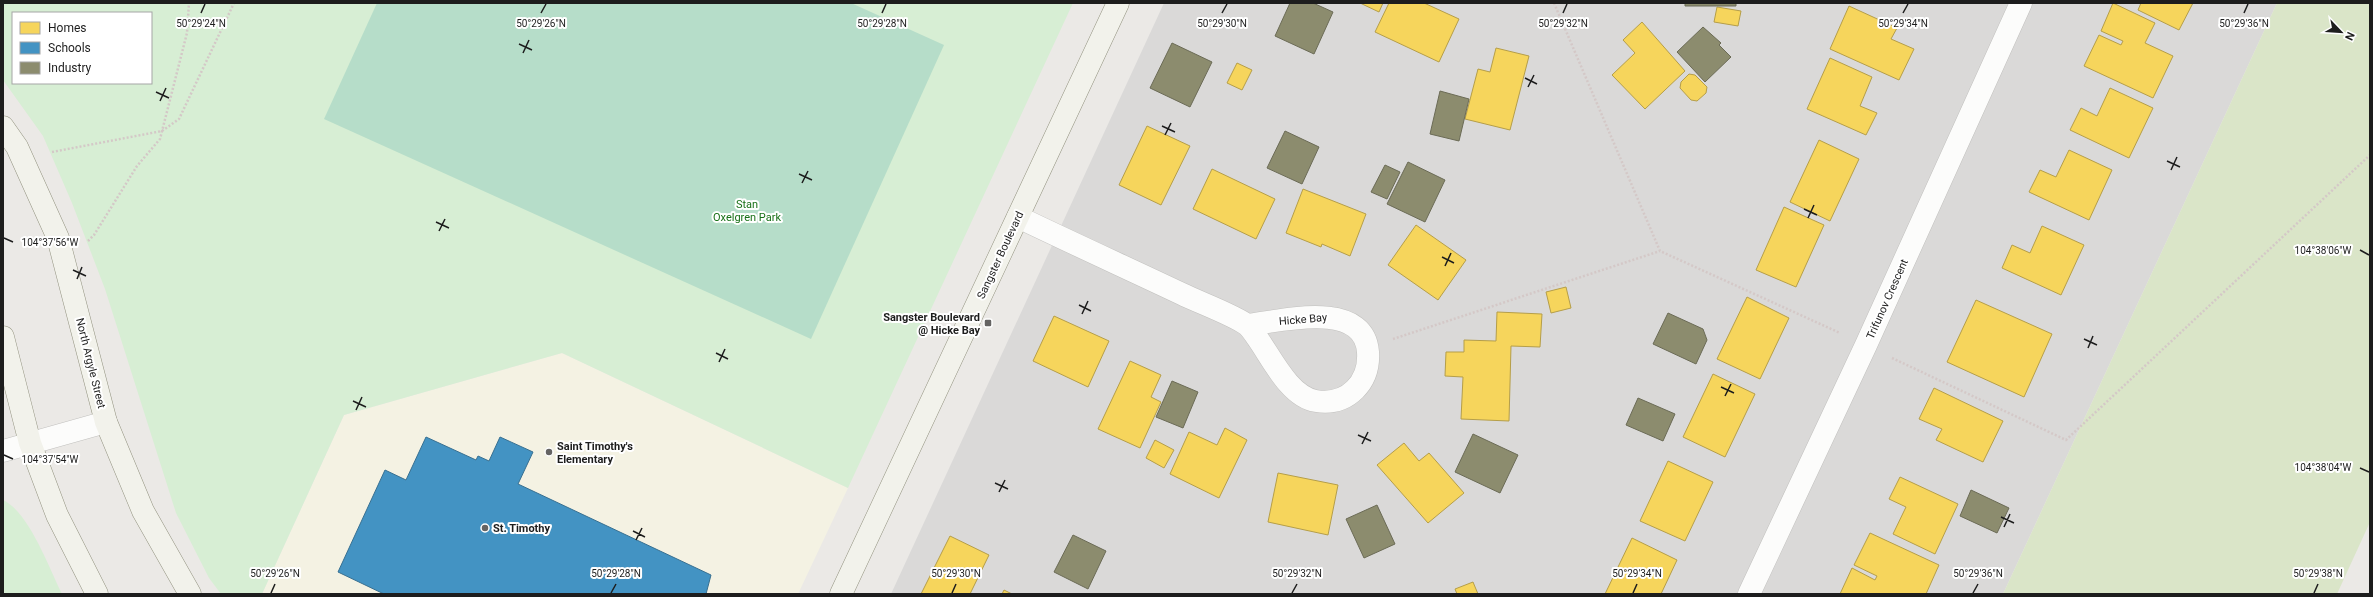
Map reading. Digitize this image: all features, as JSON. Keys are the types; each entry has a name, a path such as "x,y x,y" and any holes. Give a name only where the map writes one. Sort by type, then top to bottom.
{"street":[{"name":"Sangster Boulevard","path":"841,594 1118,3"},
{"name":"Trifunov Crescent","path":"1749,594 1866,345 2021,3"},
{"name":"North Argyle Street","path":"3,127 17,147 58,238 106,422 143,511 181,581 190,594"},
{"path":"1018,217 1248,325 1290,385 1301,395 1315,401 1330,402 1344,398 1357,389 1367,370 1369,362 1368,348"},
{"name":"Hicke Bay","path":"1248,325 1321,316 1336,317 1350,323 1360,334 1368,348"},
{"path":"3,337 30,443 57,515 97,594"},
{"path":"3,451 106,422"}],"path":[{"path":"65,265 94,235 137,166 160,139 187,33 189,3"},
{"path":"17,147 52,152 162,131 179,119 234,3"},
{"path":"1554,3 1660,251 1866,345 2066,440 2370,154"},
{"path":"1368,348 1660,251"}],"shaded area":[{"path":"1164,3 2277,3 2003,594 891,594"},
{"name":"Saint Timothy's Elementary","path":"562,353 848,488 798,594 262,594 344,415"}],"green space":[{"name":"Stan Oxelgren Park","path":"3,3 1073,3 848,488 562,353 344,415 262,594 221,594 209,578 176,513 105,289 72,203 43,136 3,80"},
{"path":"377,3 851,3 944,45 811,339 324,119"},
{"path":"2277,3 2370,3 2370,522 2337,594 2003,594"},
{"path":"3,500 12,506 30,528 62,594 3,594"}],"building: Homes":[{"path":"1360,3 1383,3 1379,12"},
{"path":"1389,3 1424,3 1459,19 1439,62 1375,32"},
{"path":"2113,3 2155,23 2145,43 2173,56 2153,98 2084,66 2099,35 2121,45 2123,41 2101,31"},
{"path":"2141,3 2193,3 2179,30 2138,10"},
{"path":"1849,6 1897,28 1891,39 1914,49 1899,80 1830,49"},
{"path":"1717,7 1741,11 1738,26 1714,22"},
{"path":"1642,22 1685,71 1645,109 1612,75 1635,53 1623,40"},
{"path":"1496,48 1529,56 1510,130 1465,119 1478,69 1490,72"},
{"path":"1830,58 1872,77 1860,106 1877,113 1866,135 1807,109"},
{"path":"1237,63 1252,70 1242,90 1227,83"},
{"path":"1689,74 1695,75 1707,87 1706,93 1697,101 1691,100 1680,88 1681,82"},
{"path":"2110,88 2153,108 2129,158 2070,130 2081,108 2097,116"},
{"path":"1147,126 1190,146 1161,205 1119,185"},
{"path":"1819,140 1859,159 1830,221 1790,202"},
{"path":"2069,150 2112,170 2089,220 2029,192 2040,170 2056,177"},
{"path":"1212,169 1275,199 1256,239 1193,209"},
{"path":"1303,189 1366,214 1350,256 1322,244 1321,247 1286,233"},
{"path":"1784,207 1824,225 1796,287 1756,270"},
{"path":"1416,225 1466,260 1438,300 1388,265"},
{"path":"2042,226 2084,245 2061,295 2002,268 2012,245 2030,253"},
{"path":"1566,287 1571,308 1551,313 1546,292"},
{"path":"1747,297 1789,318 1760,379 1717,359"},
{"path":"1976,300 2052,334 2024,397 1947,362"},
{"path":"1497,312 1542,314 1540,347 1511,346 1509,421 1461,419 1463,377 1445,376 1446,352 1464,352 1464,340 1496,341"},
{"path":"1054,316 1109,341 1088,387 1033,361"},
{"path":"1130,361 1161,375 1151,397 1161,402 1140,448 1098,429"},
{"path":"1713,374 1755,394 1725,457 1683,437"},
{"path":"1934,388 2003,421 1983,462 1936,440 1942,429 1919,419"},
{"path":"1225,428 1247,440 1219,498 1170,474 1189,432 1217,445"},
{"path":"1155,440 1174,450 1164,468 1146,458"},
{"path":"1404,443 1419,461 1429,453 1464,493 1428,523 1377,465"},
{"path":"1668,461 1713,482 1685,541 1640,521"},
{"path":"1278,473 1338,485 1328,535 1268,522"},
{"path":"1900,477 1958,504 1935,554 1893,534 1906,507 1889,499"},
{"path":"1870,533 1939,565 1926,594 1840,594 1852,568 1875,580 1877,576 1854,565"},
{"path":"950,536 989,555 970,594 921,594"},
{"path":"1632,538 1677,560 1661,594 1605,594"},
{"path":"1473,582 1478,594 1457,594 1455,589"},
{"path":"1004,590 1012,594 1002,594"}],"building: Schools":[{"name":"St. Timothy","path":"426,437 476,460 478,456 489,461 500,437 533,452 518,484 711,575 706,594 384,594 338,572 385,470 406,480"}],"building: Industry":[{"path":"1290,3 1313,3 1333,12 1314,54 1275,36"},
{"path":"1685,3 1736,3 1736,6 1685,6"},
{"path":"1703,27 1721,43 1719,45 1731,57 1705,82 1677,52"},
{"path":"1172,43 1212,62 1190,107 1150,88"},
{"path":"1440,91 1469,99 1459,141 1430,134"},
{"path":"1285,131 1319,147 1302,184 1267,168"},
{"path":"1408,162 1445,180 1425,222 1387,204"},
{"path":"1385,165 1400,172 1387,199 1371,192"},
{"path":"1668,313 1703,329 1707,340 1696,364 1653,344"},
{"path":"1172,381 1198,392 1183,428 1156,417"},
{"path":"1638,398 1675,414 1663,441 1626,425"},
{"path":"1473,434 1518,455 1500,493 1455,472"},
{"path":"1971,490 2009,508 1997,533 1960,516"},
{"path":"1377,505 1395,544 1364,558 1346,519"},
{"path":"1073,535 1106,551 1088,589 1054,572"}],"place":[{"name":"Sangster Boulevard @ Hicke Bay","path":"988,323"},
{"name":"Saint Timothy's Elementary","path":"549,452"},
{"name":"St. Timothy","path":"485,528"}]}
